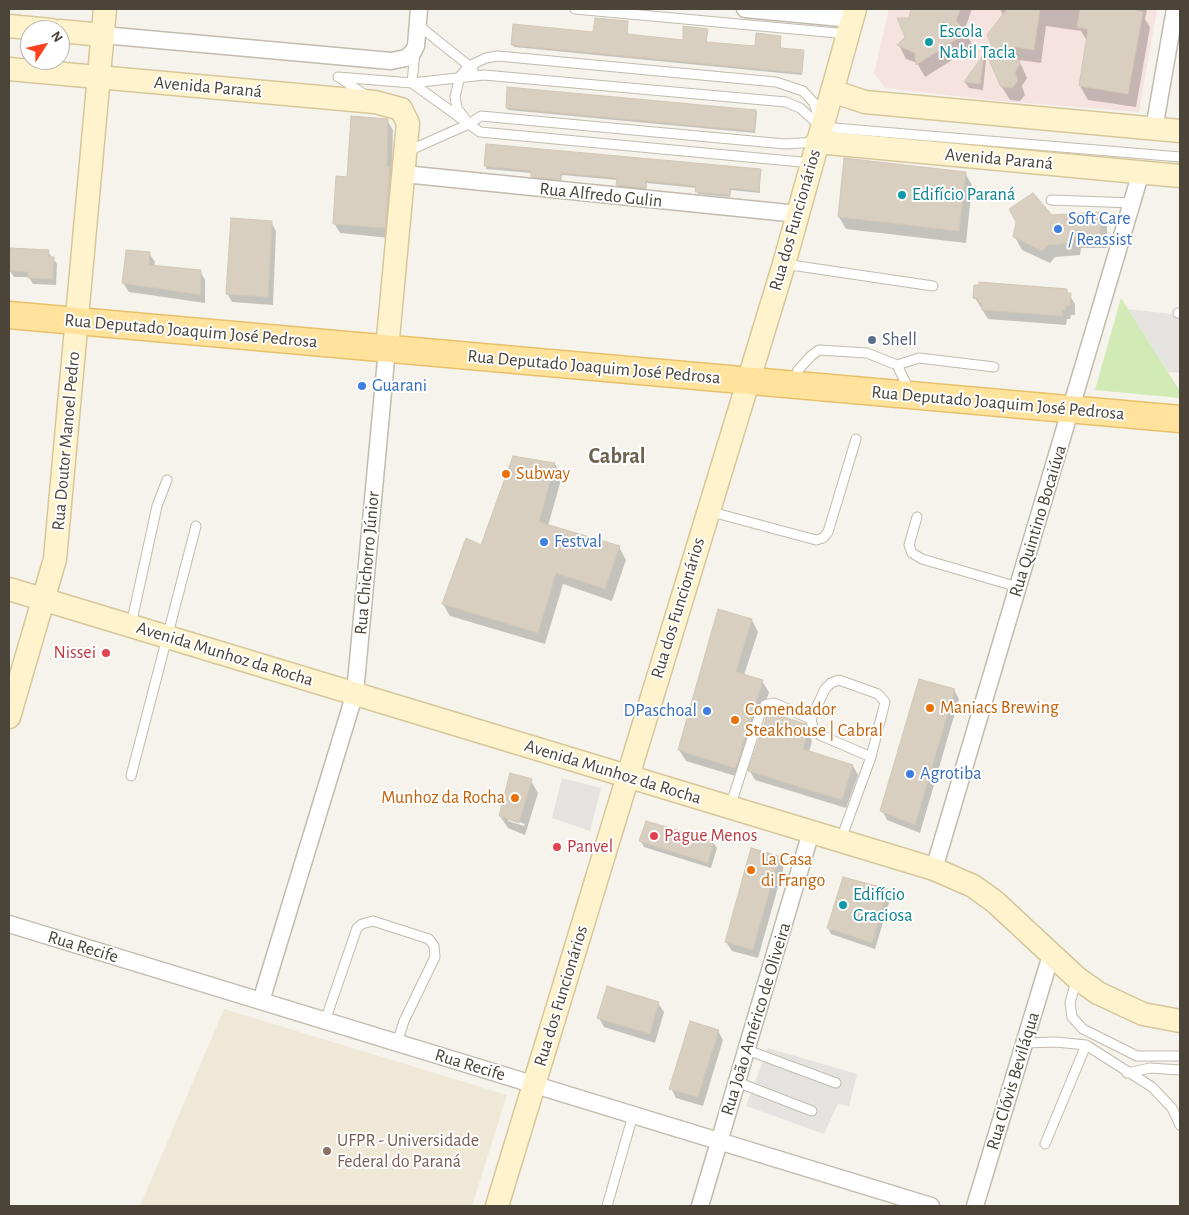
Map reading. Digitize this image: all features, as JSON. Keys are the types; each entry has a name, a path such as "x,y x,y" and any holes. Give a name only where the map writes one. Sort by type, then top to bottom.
{"main road":[{"name":"Rua Deputado Joaquim José Pedrosa","path":"9,314 1180,419"}],"street":[{"name":"Rua Doutor Manoel Pedro","path":"9,717 45,600 55,559 105,9"},
{"path":"745,9 852,21"},
{"path":"1154,129 1175,9"},
{"path":"70,32 390,61 406,58 416,46 418,17"},
{"name":"Rua dos Funcionários","path":"497,1206 784,264 852,21"},
{"name":"Avenida Paraná","path":"9,69 375,102 397,106 404,112"},
{"path":"832,91 865,102 1180,131"},
{"name":"Rua Chichorro Júnior","path":"260,1001 355,693 405,163 408,123 404,112"},
{"name":"Avenida Paraná","path":"817,144 1180,176"},
{"name":"Rua Alfredo Gulin","path":"405,163 798,214"},
{"name":"Rua Quintino Bocaiúva","path":"934,870 1141,172"},
{"path":"9,579 34,580 48,572 55,559"},
{"name":"Avenida Munhoz da Rocha","path":"9,589 934,870 973,886 994,901 1077,978 1120,1005 1143,1014 1180,1021"},
{"name":"Rua João Américo de Oliveira","path":"700,1206 812,832"},
{"name":"Rua Recife","path":"9,924 931,1206"},
{"name":"Rua Clóvis Beviláqua","path":"975,1206 1051,955"}],"lane":[{"path":"575,9 852,21"},
{"path":"418,17 469,66 484,75"},
{"path":"412,83 416,46"},
{"path":"469,124 462,118 455,97 460,76 469,66 486,58 498,56 776,82 803,91 814,103 817,144"},
{"path":"375,102 338,76 412,83 460,76 484,75 786,102 800,108 817,144"},
{"path":"412,83 480,132 1180,157"},
{"path":"405,163 481,116 785,144 817,144"},
{"path":"1051,200 1133,203"},
{"path":"784,264 933,286"},
{"path":"793,385 798,370 819,350 867,354 897,365 918,358 994,367"},
{"path":"897,365 911,395"},
{"path":"708,511 816,540 823,538 828,532 856,439"},
{"path":"130,626 157,506 167,480"},
{"path":"917,517 909,545 912,553 922,558 1018,588"},
{"path":"131,776 196,526"},
{"path":"811,719 826,688 839,680 878,694 885,702 871,757 840,841"},
{"path":"730,808 761,710 765,705 774,703 811,719 816,732 871,757"},
{"path":"325,1021 357,928 362,924 373,921 429,939 434,946 435,957 404,1021 397,1043"},
{"path":"1077,978 1070,1004 1072,1017 1083,1029 1137,1056 1150,1068"},
{"path":"1024,1043 1056,1042 1086,1045 1152,1088 1172,1108 1180,1125"},
{"path":"1045,1144 1086,1045"},
{"path":"747,1050 836,1083"},
{"path":"1137,1056 1180,1056"},
{"path":"1127,1073 1150,1068 1180,1070"},
{"path":"737,1082 812,1110"},
{"path":"607,1206 633,1115"}],"shaded area":[{"path":"889,9 1157,9 1139,112 1001,101 885,88 874,73"},
{"path":"1128,309 1180,315 1180,373 1168,372"},
{"path":"562,778 601,788 590,831 552,818"},
{"name":"UFPR - Universidade Federal do Paraná","path":"224,1009 507,1095 472,1206 140,1206"},
{"path":"768,1048 857,1074 849,1106 838,1104 824,1134 746,1106"}],"green space":[{"path":"1121,298 1180,391 1180,398 1095,390"}],"building":[{"name":"Escola Nabil Tacla","path":"911,9 960,9 956,21 965,30 960,37 916,65 915,53 897,45 905,37 897,18 909,18"},
{"name":"Escola Nabil Tacla","path":"1007,9 1040,9 1034,50 1013,47 1020,64 1015,72 1018,81 1012,88 1001,87 985,51 991,44 987,35"},
{"path":"1080,9 1137,9 1137,11 1143,12 1128,94 1079,86 1088,29 1077,27"},
{"path":"595,18 628,21 627,34 683,40 683,26 708,29 706,42 755,46 756,33 781,36 780,48 804,50 802,73 511,45 513,24 593,32"},
{"path":"984,54 980,84 964,82"},
{"path":"507,87 756,110 754,131 506,108"},
{"path":"351,116 388,119 387,167 390,167 385,228 333,224 336,176 347,177"},
{"path":"486,144 761,169 759,191 730,188 730,195 695,192 696,186 646,181 646,188 616,185 617,178 561,173 560,180 531,177 531,171 484,166"},
{"name":"Edifício Paraná","path":"844,158 966,172 959,231 838,217"},
{"name":"Soft Care / Reassist","path":"1033,193 1052,215 1101,212 1100,236 1074,236 1073,243 1048,245 1042,251 1013,237 1016,222 1009,209"},
{"path":"231,218 272,221 268,297 226,294"},
{"path":"10,248 49,250 48,257 54,257 53,279 28,278 28,272 9,271"},
{"path":"126,250 150,252 149,265 201,270 201,295 122,283"},
{"path":"979,282 1067,289 1067,293 1071,293 1070,306 1066,306 1066,310 1062,310 1062,316 982,310 982,303 978,302 978,299 973,298 974,285 979,285"},
{"name":"Festval","path":"513,456 555,463 539,522 620,546 605,589 556,573 538,633 442,604 466,538 481,545"},
{"name":"DPaschoal","path":"718,609 752,619 736,672 763,680 736,767 734,768 678,750"},
{"name":"Agrotiba","path":"919,679 955,689 915,825 880,811"},
{"path":"768,712 806,724 808,731 803,749 853,765 842,800 748,771"},
{"name":"Munhoz da Rocha","path":"510,773 532,779 519,823 499,816"},
{"path":"646,821 714,841 708,863 639,841"},
{"path":"751,848 779,856 753,950 725,942"},
{"path":"843,877 888,889 872,943 827,928"},
{"path":"607,986 659,1002 650,1034 597,1018"},
{"path":"690,1021 719,1030 698,1097 669,1089"}],"place":[{"name":"Escola Nabil Tacla","path":"929,42"},
{"name":"Edifício Paraná","path":"902,195"},
{"name":"Soft Care / Reassist","path":"1058,229"},
{"name":"Shell","path":"872,340"},
{"name":"Guarani","path":"362,386"},
{"name":"Subway","path":"506,474"},
{"name":"Festval","path":"544,542"},
{"name":"Nissei","path":"106,653"},
{"name":"Maniacs Brewing","path":"930,708"},
{"name":"DPaschoal","path":"707,711"},
{"name":"Comendador Steakhouse | Cabral","path":"735,720"},
{"name":"Agrotiba","path":"910,774"},
{"name":"Munhoz da Rocha","path":"515,798"},
{"name":"Pague Menos","path":"654,836"},
{"name":"Panvel","path":"557,847"},
{"name":"La Casa di Frango","path":"751,870"},
{"name":"Edifício Graciosa","path":"843,905"},
{"name":"UFPR - Universidade Federal do Paraná","path":"327,1151"}],"district":[{"name":"Cabral","path":"617,456"}]}
